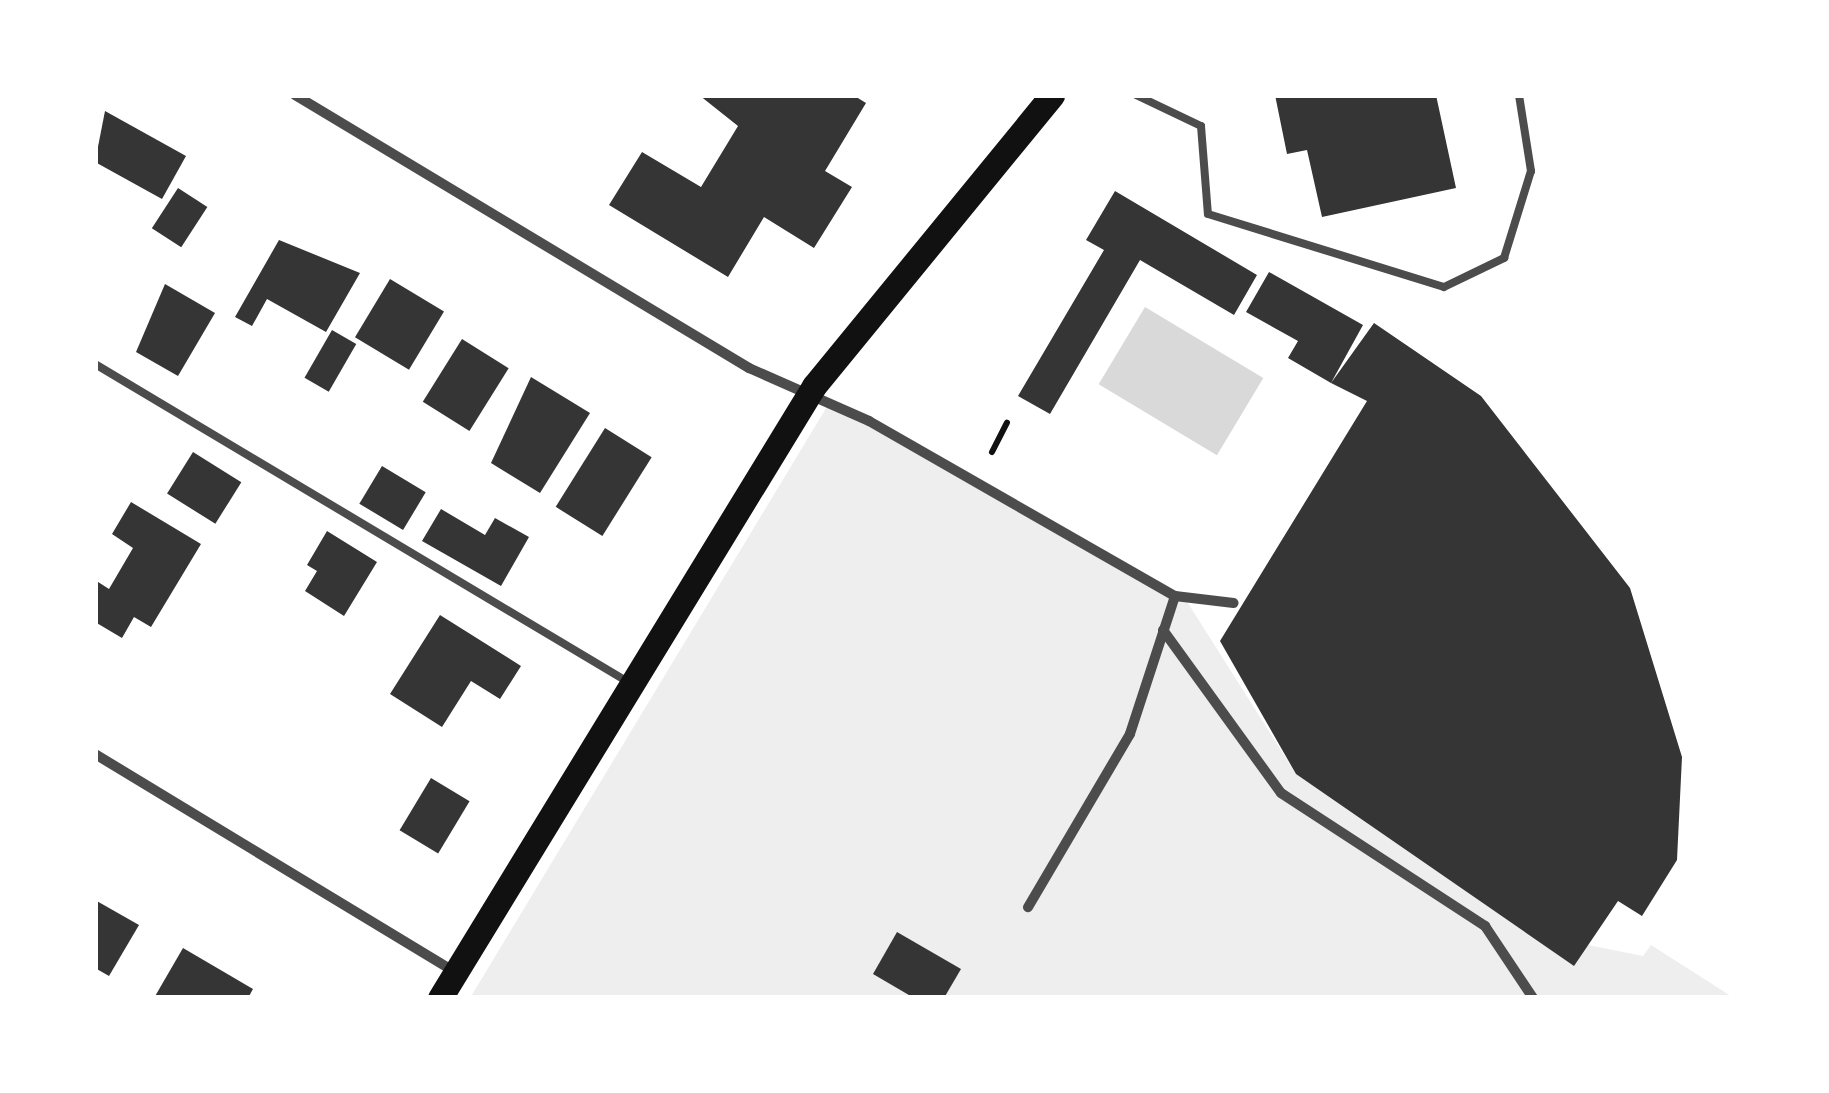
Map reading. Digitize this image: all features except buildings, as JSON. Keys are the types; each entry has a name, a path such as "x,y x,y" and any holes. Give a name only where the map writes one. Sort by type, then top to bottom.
{"main road":[{"path":"440,998 810,393 1052,95"}],"street":[{"path":"295,95 750,368 810,393 1175,596 1234,603"},
{"path":"1028,907 1130,734 1175,596"},
{"path":"1164,630 1281,794 1485,926 1533,998"},
{"path":"95,754 456,972"}],"lane":[{"path":"1136,95 1201,126 1208,214 1444,287 1504,258 1532,170 1519,95"},
{"path":"95,364 630,684"}],"path":[{"path":"992,452 1008,423"}],"shaded area":[{"path":"1145,307 1263,378 1217,455 1099,384"},
{"path":"831,400 1186,600 1296,774 1578,943 1643,956 1651,945 1734,998 470,998"}]}
